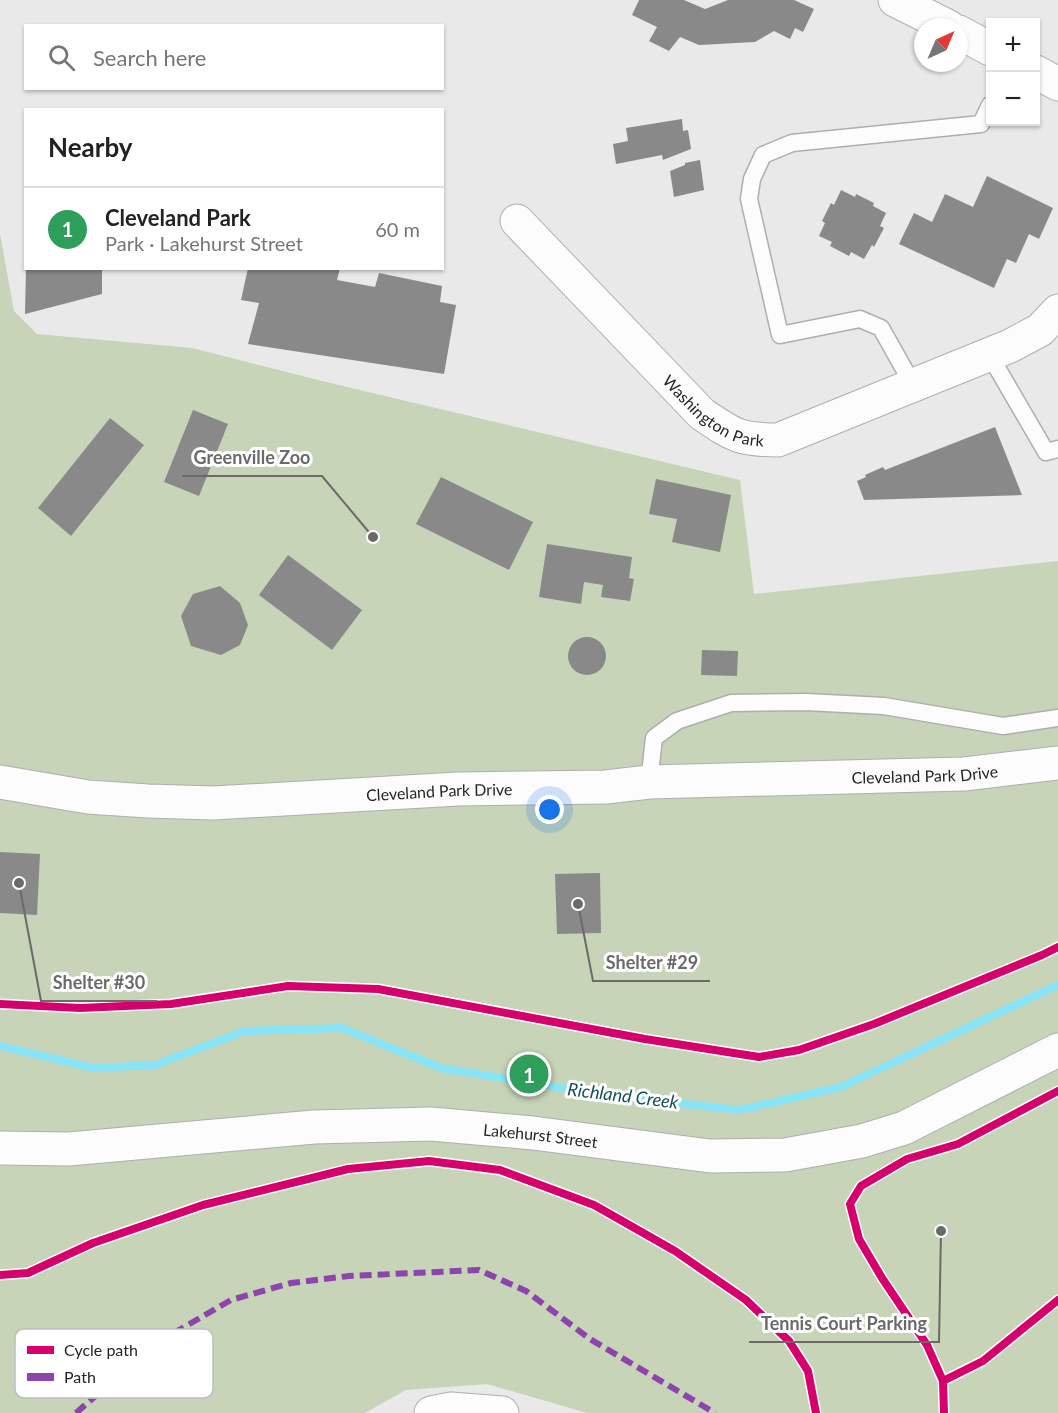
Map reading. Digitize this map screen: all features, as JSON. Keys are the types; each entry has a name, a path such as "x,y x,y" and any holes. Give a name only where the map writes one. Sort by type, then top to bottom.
{"street":[{"path":"895,0 931,18"},
{"path":"968,37 986,47"},
{"path":"1040,75 1058,84"},
{"name":"Washington Park","path":"517,221 702,414 731,434 753,440 778,440 1010,346 1040,330 1058,311"},
{"name":"Cleveland Park Drive","path":"0,782 88,796 214,803 458,789 606,787 649,782 964,774 1058,763"},
{"name":"Lakehurst Street","path":"0,1148 69,1149 314,1127 431,1124 533,1133 710,1156 785,1155 862,1141 904,1128 1058,1050"},
{"path":"431,1413 451,1409 502,1413"}],"lane":[{"path":"913,385 881,328 860,320 780,335 749,199 752,179 763,155 792,143 981,124 986,113"},
{"path":"989,354 1046,452 1058,449"},
{"path":"649,782 654,738 677,721 731,703 806,702 884,706 1003,726 1058,718"}],"green space":[{"path":"0,234 14,311 37,334 192,348 740,480 754,594 1058,561 1058,1413 587,1413 487,1384 406,1390 365,1413 0,1413"}],"building":[{"path":"639,0 684,0 705,9 728,0 794,0 814,9 803,32 795,28 790,39 774,31 755,42 699,45 680,37 669,51 649,41 657,27 632,15"},
{"path":"682,119 683,131 688,130 691,149 663,160 662,155 616,164 613,144 628,141 626,128"},
{"path":"700,160 704,190 674,197 670,171 685,163"},
{"path":"987,176 1053,208 1039,239 1029,234 1016,263 1007,259 994,288 899,244 914,213 932,222 945,194 973,207"},
{"path":"841,190 874,203 873,206 886,213 880,226 884,228 874,247 872,245 864,259 851,252 849,256 830,246 832,242 819,236 825,223 822,221 831,203 834,205"},
{"path":"26,270 102,270 102,294 25,314"},
{"path":"248,270 340,270 337,280 375,287 379,273 442,286 440,302 456,305 444,374 248,344 259,303 241,300"},
{"path":"193,410 228,424 199,496 164,482"},
{"path":"110,418 144,445 71,536 38,508"},
{"path":"995,427 1022,495 864,500 857,481 866,477 865,475 883,467 885,470"},
{"path":"441,477 533,522 509,570 416,524"},
{"path":"656,479 731,495 720,552 672,542 677,519 649,514"},
{"path":"547,544 632,557 629,578 634,579 630,601 601,597 603,585 584,582 581,604 539,597"},
{"path":"288,555 362,610 332,650 259,595"},
{"path":"220,586 240,603 248,625 240,645 221,655 191,646 181,616 193,594"},
{"path":"587,637 600,643 606,656 600,669 587,675 574,669 568,656 574,643"},
{"path":"702,650 738,651 737,676 701,675"},
{"path":"0,852 40,854 37,915 0,913"},
{"path":"600,873 601,933 557,934 555,874"}],"waterway":[{"name":"Richland Creek","path":"0,1046 93,1068 155,1065 245,1031 342,1028 441,1068 604,1095 739,1110 841,1087 1058,985"}],"marked path":[{"path":"181,1329 231,1300 291,1283 349,1276 479,1270 526,1291 590,1339 715,1413"},
{"path":"76,1413 93,1398"}],"cycle path":[{"path":"0,1004 80,1008 171,1004 288,986 378,989 645,1039 759,1057 799,1050 874,1024 1058,947"},
{"path":"944,1413 943,1381 927,1345 859,1239 850,1204 861,1186 907,1159 958,1144 1058,1091"},
{"path":"0,1275 28,1273 93,1243 203,1205 348,1169 429,1161 500,1170 594,1205 675,1251 746,1300 789,1341 808,1371 816,1413"},
{"path":"943,1381 983,1361 1058,1300"}],"place":[{"name":"Greenville Zoo","path":"373,537"},
{"name":"Shelter #30","path":"19,883"},
{"name":"Shelter #29","path":"578,904"},
{"name":"Cleveland Park","path":"529,1074"},
{"name":"Tennis Court Parking","path":"941,1231"}]}
